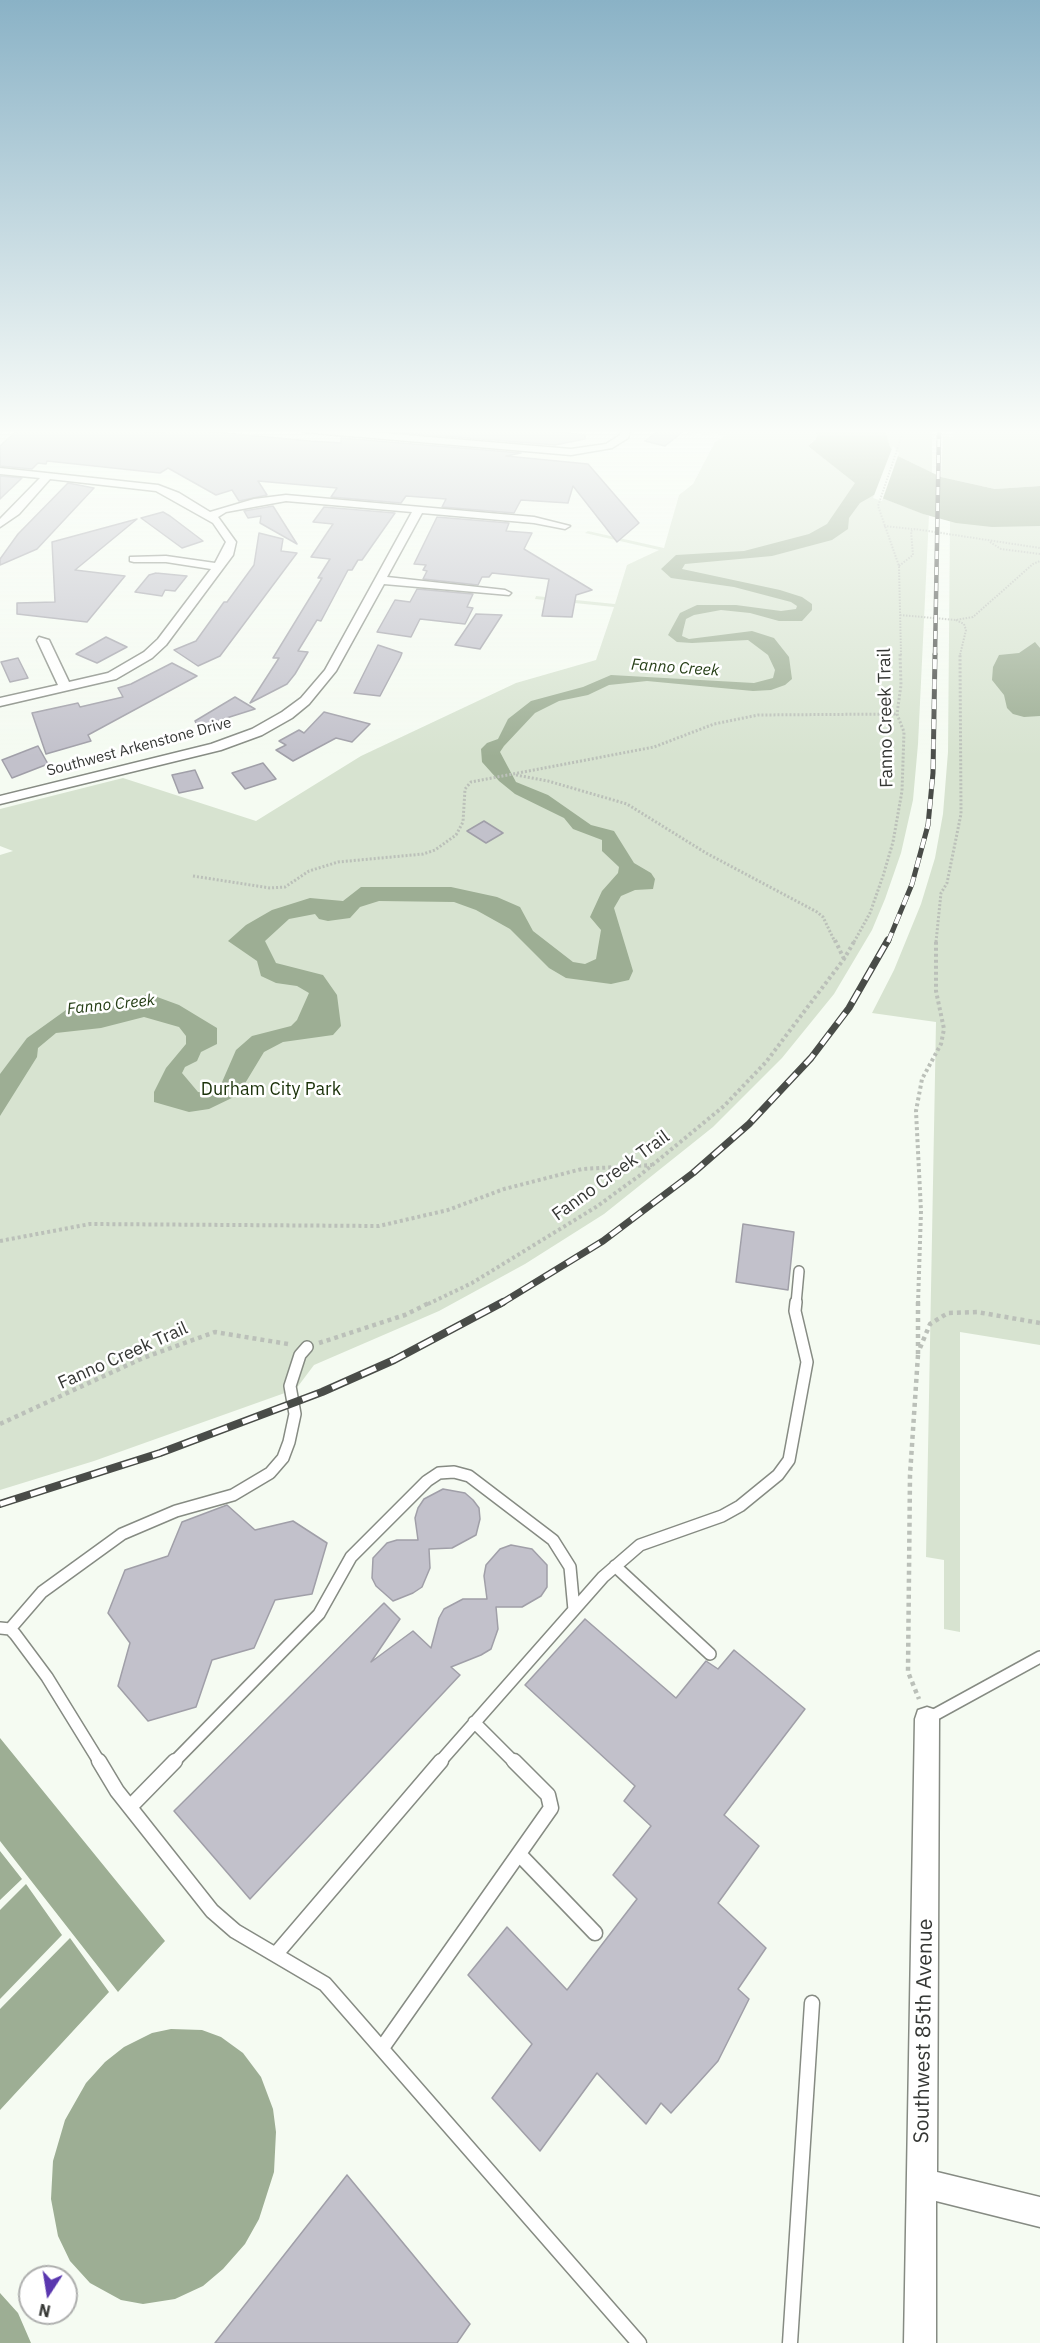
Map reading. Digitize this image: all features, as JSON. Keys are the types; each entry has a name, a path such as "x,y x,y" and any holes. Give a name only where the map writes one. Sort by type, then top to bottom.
{"street":[{"path":"0,702 112,676 156,649 227,555 231,542 229,538"},
{"name":"Southwest Arkenstone Drive","path":"0,800 216,747 257,732 287,715 305,701 330,671 403,538"},
{"path":"135,559 166,559 218,567"},
{"path":"380,580 505,593"},
{"path":"43,640 66,688"},
{"name":"Southwest 85th Avenue","path":"920,2343 927,1719"},
{"path":"922,2183 1040,2212"}],"lane":[{"path":"276,1954 474,1722 615,1566 640,1545 722,1516 740,1506 778,1474 789,1460 807,1362 795,1311 799,1271"},
{"path":"307,1347 300,1355 290,1386 296,1414 289,1442 283,1458 270,1473 233,1495 176,1511 122,1534 42,1592 5,1629 47,1677 130,1807 212,1911 235,1931 325,1984 639,2343"},
{"path":"130,1807 318,1614 351,1557 427,1481 439,1473 454,1472 469,1476 553,1540 570,1567 574,1610"},
{"path":"615,1566 710,1654"},
{"path":"927,1719 1040,1657"},
{"path":"382,2048 551,1808 548,1795 474,1722"},
{"path":"519,1854 595,1933"},
{"path":"790,2343 813,2003"}],"path":[{"name":"Fanno Creek Trail","path":"0,1424 61,1398 143,1358 215,1332 307,1347 405,1315 472,1283 596,1207 653,1165 724,1106 766,1062 844,959 870,913 893,842 903,768 904,732 897,714 901,685 899,566 891,538"},
{"path":"899,566 913,555 912,538"},
{"path":"977,538 1040,548"},
{"path":"990,542 1001,549 1040,554"},
{"path":"900,615 956,620 977,615 1033,564 1040,561"},
{"path":"927,1719 908,1672 910,1475 918,1358 918,1245 921,1211 916,1111 922,1079 941,1044 944,1029 936,990 936,932 941,893 947,883 961,814 959,682 961,644 966,630 964,624 956,620"},
{"path":"193,876 270,888 285,887 309,871 338,862 423,854 435,850 456,835 463,822 467,786 476,780 654,747 714,724 758,715 897,714"},
{"path":"512,775 548,781 627,804 706,854 817,912 823,917 844,959"},
{"path":"0,1241 90,1224 379,1226 448,1210 548,1177 582,1169 653,1165"},
{"path":"918,1358 923,1337 930,1324 948,1313 977,1312 1040,1323"}],"green space":[{"name":"Durham City Park","path":"608,538 621,538 664,548 667,538 928,538 918,744 913,800 901,853 885,899 872,930 834,994 782,1058 713,1127 604,1214 525,1264 439,1311 314,1365 296,1389 94,1461 0,1490 0,855 13,851 0,846 0,809 123,778 256,821 361,756 516,683 596,660 614,607 535,599 536,596 615,604 627,565 659,550"},
{"path":"950,538 1040,538 1040,1345 960,1332 960,1632 944,1629 944,1560 926,1557 936,1022 872,1013 894,970 921,904 935,858 943,814 948,752"}],"shaded area":[{"path":"792,538 834,538 772,556 685,564 682,569 780,590 802,597 812,604 812,610 802,621 779,621 750,613 721,610 694,615 686,619 682,636 689,639 752,631 774,638 789,657 792,679 785,685 771,690 753,691 647,681 609,685 588,695 559,701 535,713 500,752 516,782 548,795 591,825 614,831 634,863 651,873 655,879 653,889 635,890 621,896 614,908 633,971 629,980 611,984 566,978 549,968 510,929 476,910 454,902 379,901 360,907 350,918 328,921 319,919 315,914 289,919 265,941 276,963 323,975 337,995 341,1026 333,1035 283,1042 264,1052 238,1095 209,1109 189,1112 154,1102 154,1092 166,1068 186,1044 186,1036 179,1027 144,1017 101,1028 56,1033 38,1048 37,1057 0,1116 0,1074 27,1038 66,1010 98,1010 149,994 179,1005 217,1028 217,1044 201,1052 197,1061 185,1067 182,1073 198,1092 207,1093 219,1089 236,1050 252,1036 291,1026 297,1020 309,993 297,986 276,983 261,976 257,961 228,941 246,925 272,910 310,898 343,901 361,887 451,887 497,897 520,907 533,931 573,962 585,964 596,959 601,930 590,917 602,891 618,873 619,867 602,851 602,840 573,829 564,818 515,794 499,781 482,762 481,749 487,743 498,739 508,719 531,701 583,687 611,675 754,683 773,678 775,670 768,655 748,640 692,643 677,642 668,635 680,613 697,605 736,605 781,611 796,609 797,606 791,602 734,587 671,578 661,569 676,555 744,551"},
{"path":"1035,642 1040,648 1040,716 1024,717 1013,714 1007,708 1004,695 992,680 993,667 999,655 1019,653"},
{"path":"0,1738 165,1941 118,1992 0,1841"},
{"path":"0,1851 22,1879 0,1900"},
{"path":"26,1884 62,1935 0,1999 0,1910"},
{"path":"70,1938 109,1992 0,2110 0,2009"},
{"path":"171,2029 202,2030 221,2037 243,2053 261,2077 273,2109 276,2132 274,2172 259,2219 245,2244 223,2269 203,2286 175,2299 143,2304 121,2300 90,2283 78,2270 78,2265 74,2265 70,2261 58,2236 51,2199 53,2161 65,2120 86,2083 105,2062 124,2047 152,2033"},
{"path":"0,2293 18,2313 18,2325 23,2325 31,2343 0,2343"}],"building":[{"path":"15,538 47,538 37,549 0,565 0,559"},
{"path":"66,538 113,538 75,570 125,576 87,622 17,614 17,603 55,602 52,542"},
{"path":"169,538 199,538 203,541 182,548"},
{"path":"258,538 283,539 281,551 297,553 220,656 198,666 174,650 196,641 254,565"},
{"path":"323,538 377,538 362,560 358,560 352,570 348,570 321,621 317,620 298,651 308,652 295,674 287,684 250,703 279,658 273,658 322,578 318,578 330,559 311,557"},
{"path":"427,538 529,538 524,549 592,590 576,595 572,617 542,616 549,579 492,573 489,577 482,577 478,585 423,579 427,571 423,570 426,565 414,564"},
{"path":"156,573 187,576 175,591 165,590 162,596 135,592 149,575"},
{"path":"417,589 473,594 467,607 473,608 465,624 420,619 411,637 377,632 395,600 410,602"},
{"path":"476,614 502,615 480,649 455,645"},
{"path":"106,637 127,647 97,663 76,654"},
{"path":"378,645 402,653 400,658 380,696 354,693"},
{"path":"18,658 28,678 10,682 1,662"},
{"path":"172,663 197,676 88,735 91,741 46,754 32,713 78,703 80,707 123,697 118,688 131,684"},
{"path":"235,697 255,709 198,727 195,721"},
{"path":"324,712 370,724 352,742 336,738 293,761 276,750 286,745 279,741 299,730 304,733"},
{"path":"38,746 48,764 12,778 2,760"},
{"path":"263,763 276,779 245,789 232,773"},
{"path":"195,770 203,788 179,793 172,775"},
{"path":"484,821 503,833 486,843 467,831"},
{"path":"743,1224 794,1232 788,1290 736,1282"},
{"path":"443,1489 465,1493 479,1508 480,1519 476,1535 452,1548 429,1549 430,1568 422,1587 393,1601 376,1586 372,1578 373,1558 387,1543 397,1540 418,1540 415,1518 418,1508 424,1499"},
{"path":"227,1505 255,1530 293,1521 327,1543 312,1594 275,1600 254,1648 212,1660 196,1707 148,1721 118,1686 130,1643 108,1613 125,1570 168,1556 182,1522"},
{"path":"511,1545 532,1549 547,1565 547,1587 541,1596 522,1607 496,1607 498,1629 491,1649 451,1667 460,1675 250,1899 174,1811 384,1603 400,1619 371,1662 413,1631 431,1648 439,1618 444,1609 463,1599 487,1599 484,1576 486,1565 500,1549"},
{"path":"585,1619 676,1698 706,1661 718,1669 734,1650 805,1709 724,1815 759,1846 718,1903 766,1948 738,1989 749,1999 718,2061 671,2113 661,2103 646,2124 597,2073 540,2151 492,2098 532,2044 468,1975 507,1927 567,1990 637,1899 613,1875 651,1826 624,1801 635,1786 525,1685"},
{"path":"347,2175 470,2324 457,2343 215,2343"}],"railway":[{"path":"935,655 937,538"},
{"path":"888,942 912,884 928,825 933,773 935,654"},
{"path":"500,1304 603,1241 693,1173 749,1124 811,1058 849,1008 888,940"},
{"path":"0,1504 160,1453 322,1392 394,1360 503,1302"}],"water label":[{"name":"Fanno Creek","path":"675,668"},
{"name":"Fanno Creek","path":"111,1005"}]}
